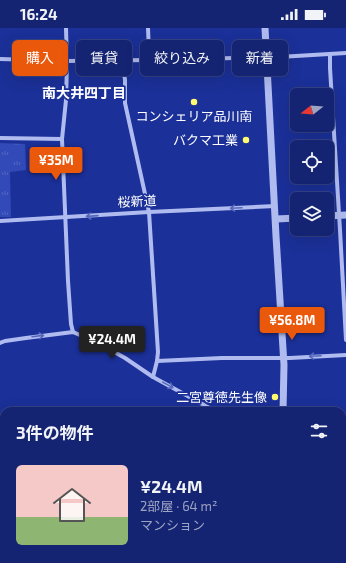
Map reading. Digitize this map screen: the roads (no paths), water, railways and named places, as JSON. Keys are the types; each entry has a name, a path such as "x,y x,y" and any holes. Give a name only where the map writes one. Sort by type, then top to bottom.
{"street":[{"path":"66,28 66,40"},
{"path":"148,28 148,40"},
{"path":"265,28 266,40"},
{"path":"288,56 346,53"},
{"path":"330,54 343,216 346,340"},
{"path":"0,59 12,59"},
{"path":"67,76 62,139 68,281 71,324 73,332"},
{"path":"124,76 125,103 149,212 158,352 153,377"},
{"path":"268,76 284,357 283,407"},
{"path":"0,138 62,139"},
{"name":"桜新道","path":"0,221 275,206"},
{"path":"276,219 290,218"},
{"path":"0,343 5,341 73,332 102,345 125,358 153,377 208,407"},
{"path":"157,361 222,358 290,358 346,355"}],"place":[{"name":"コンシェリア品川南","path":"194,102"},
{"name":"バクマ工業","path":"246,140"},
{"name":"二宮尊徳先生像","path":"275,397"}],"district":[{"name":"南大井四丁目","path":"84,93"}]}
